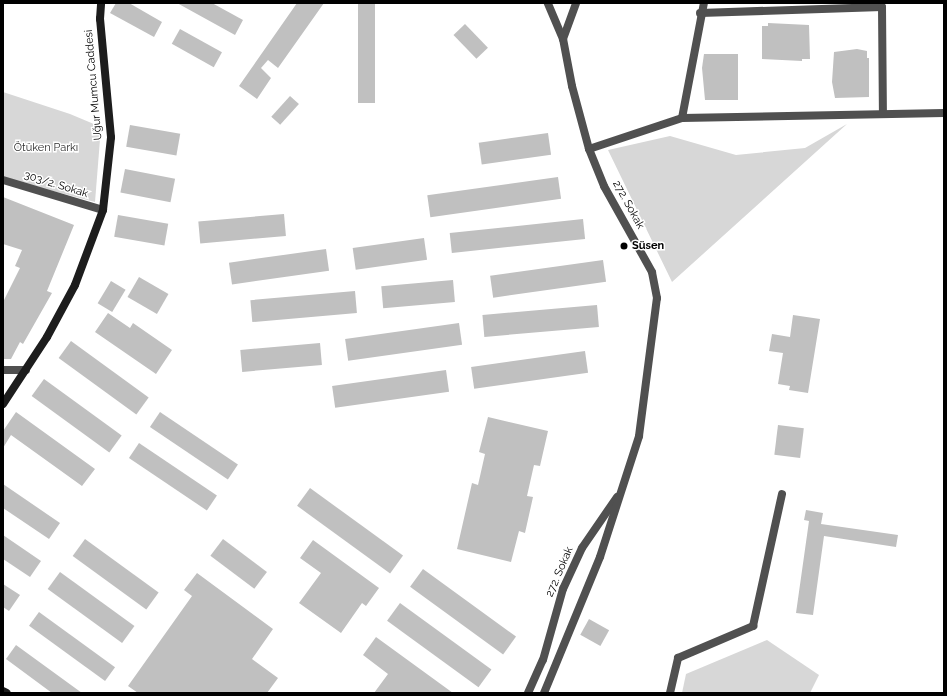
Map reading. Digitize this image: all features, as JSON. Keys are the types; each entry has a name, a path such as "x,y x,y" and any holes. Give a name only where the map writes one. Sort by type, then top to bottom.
{"main road":[{"name":"Uğur Mumcu Caddesi","path":"3,404 48,337 75,285 103,210 111,137 100,19 101,3"},
{"path":"3,691 7,693"}],"street":[{"name":"272. Sokak","path":"544,693 600,557 638,436 657,298 652,272 604,186 589,149 572,86 563,39 548,3"},
{"path":"563,39 576,3"},
{"path":"682,118 700,13 704,3"},
{"path":"700,13 827,6 882,7 883,112"},
{"path":"589,149 682,118 883,112 944,113"},
{"name":"303/2. Sokak","path":"3,180 103,210"},
{"path":"3,370 26,370"},
{"name":"272. Sokak","path":"532,692 543,660 563,589 582,548 622,490"},
{"path":"670,693 678,658 753,626 782,494"}],"green space":[{"name":"Ötüken Parkı","path":"3,92 70,114 101,127 95,202 3,178"},
{"path":"847,124 672,282 608,150 670,136 736,155 805,148"},
{"path":"767,640 819,675 810,693 682,693 686,674"}],"building":[{"path":"116,3 129,3 162,22 154,37 110,13"},
{"path":"177,3 212,3 243,20 235,35"},
{"path":"297,3 324,3 278,68 268,60 261,68 271,78 257,99 239,86"},
{"path":"358,3 375,3 375,103 358,103"},
{"path":"768,23 809,25 810,59 802,59 802,61 762,59 762,26 768,26"},
{"path":"465,24 488,48 476,59 453,35"},
{"path":"180,29 222,52 214,67 172,44"},
{"path":"857,49 867,51 867,58 869,58 869,97 835,98 832,82 834,52"},
{"path":"704,54 738,54 738,100 705,100 702,68"},
{"path":"290,96 299,104 280,125 271,117"},
{"path":"130,125 180,134 176,156 126,147"},
{"path":"548,133 551,155 482,165 479,143"},
{"path":"125,169 175,179 170,202 120,193"},
{"path":"558,177 561,199 430,217 427,195"},
{"path":"3,197 74,225 47,291 52,293 23,344 20,342 11,359 3,359 3,302 20,268 15,266 22,250 3,244"},
{"path":"284,214 286,236 200,243 198,221"},
{"path":"118,215 168,224 164,246 114,237"},
{"path":"583,219 585,239 452,253 450,233"},
{"path":"424,238 427,260 356,270 353,248"},
{"path":"326,249 329,271 232,284 229,263"},
{"path":"603,260 606,282 493,298 490,276"},
{"path":"139,277 168,294 157,314 128,297"},
{"path":"453,280 455,302 383,308 381,286"},
{"path":"111,281 126,290 112,312 98,303"},
{"path":"355,291 357,313 252,322 250,300"},
{"path":"597,305 599,327 484,337 482,315"},
{"path":"108,313 130,328 133,323 172,350 156,374 95,332"},
{"path":"793,315 820,319 808,393 789,390 790,386 778,384 783,353 769,351 772,334 790,337"},
{"path":"459,323 462,345 348,361 345,339"},
{"path":"71,341 149,397 136,414 59,358"},
{"path":"320,343 322,365 242,372 240,350"},
{"path":"585,351 588,373 474,389 471,367"},
{"path":"446,370 449,392 335,408 332,386"},
{"path":"44,379 122,435 109,452 32,396"},
{"path":"16,412 95,469 82,486 11,435 3,448 3,431"},
{"path":"160,412 238,465 228,479 150,427"},
{"path":"488,417 548,431 540,466 534,465 527,496 533,497 525,533 519,531 511,562 457,549 472,483 478,485 485,454 479,452"},
{"path":"778,425 804,428 800,458 774,455"},
{"path":"139,443 217,496 207,510 129,458"},
{"path":"3,484 60,523 49,539 3,508"},
{"path":"310,488 403,556 390,573 297,506"},
{"path":"806,510 823,513 821,524 898,535 896,547 824,536 813,615 796,613 809,521 804,520"},
{"path":"3,535 41,561 30,577 3,559"},
{"path":"85,539 159,592 146,609 73,556"},
{"path":"223,539 267,572 254,589 210,556"},
{"path":"313,540 379,588 366,606 362,603 341,633 299,603 321,573 300,558"},
{"path":"423,569 516,637 503,654 410,587"},
{"path":"60,572 134,626 122,643 48,589"},
{"path":"197,573 273,629 252,659 278,678 267,693 138,693 128,686 192,596 184,590"},
{"path":"3,584 20,595 9,611 3,607"},
{"path":"400,603 491,669 478,687 387,621"},
{"path":"39,612 115,667 105,681 29,626"},
{"path":"589,619 609,630 600,646 580,635"},
{"path":"376,637 453,693 374,693 388,674 363,655"},
{"path":"16,645 82,693 52,693 6,659"}],"place":[{"name":"Süsen","path":"624,246"}]}
